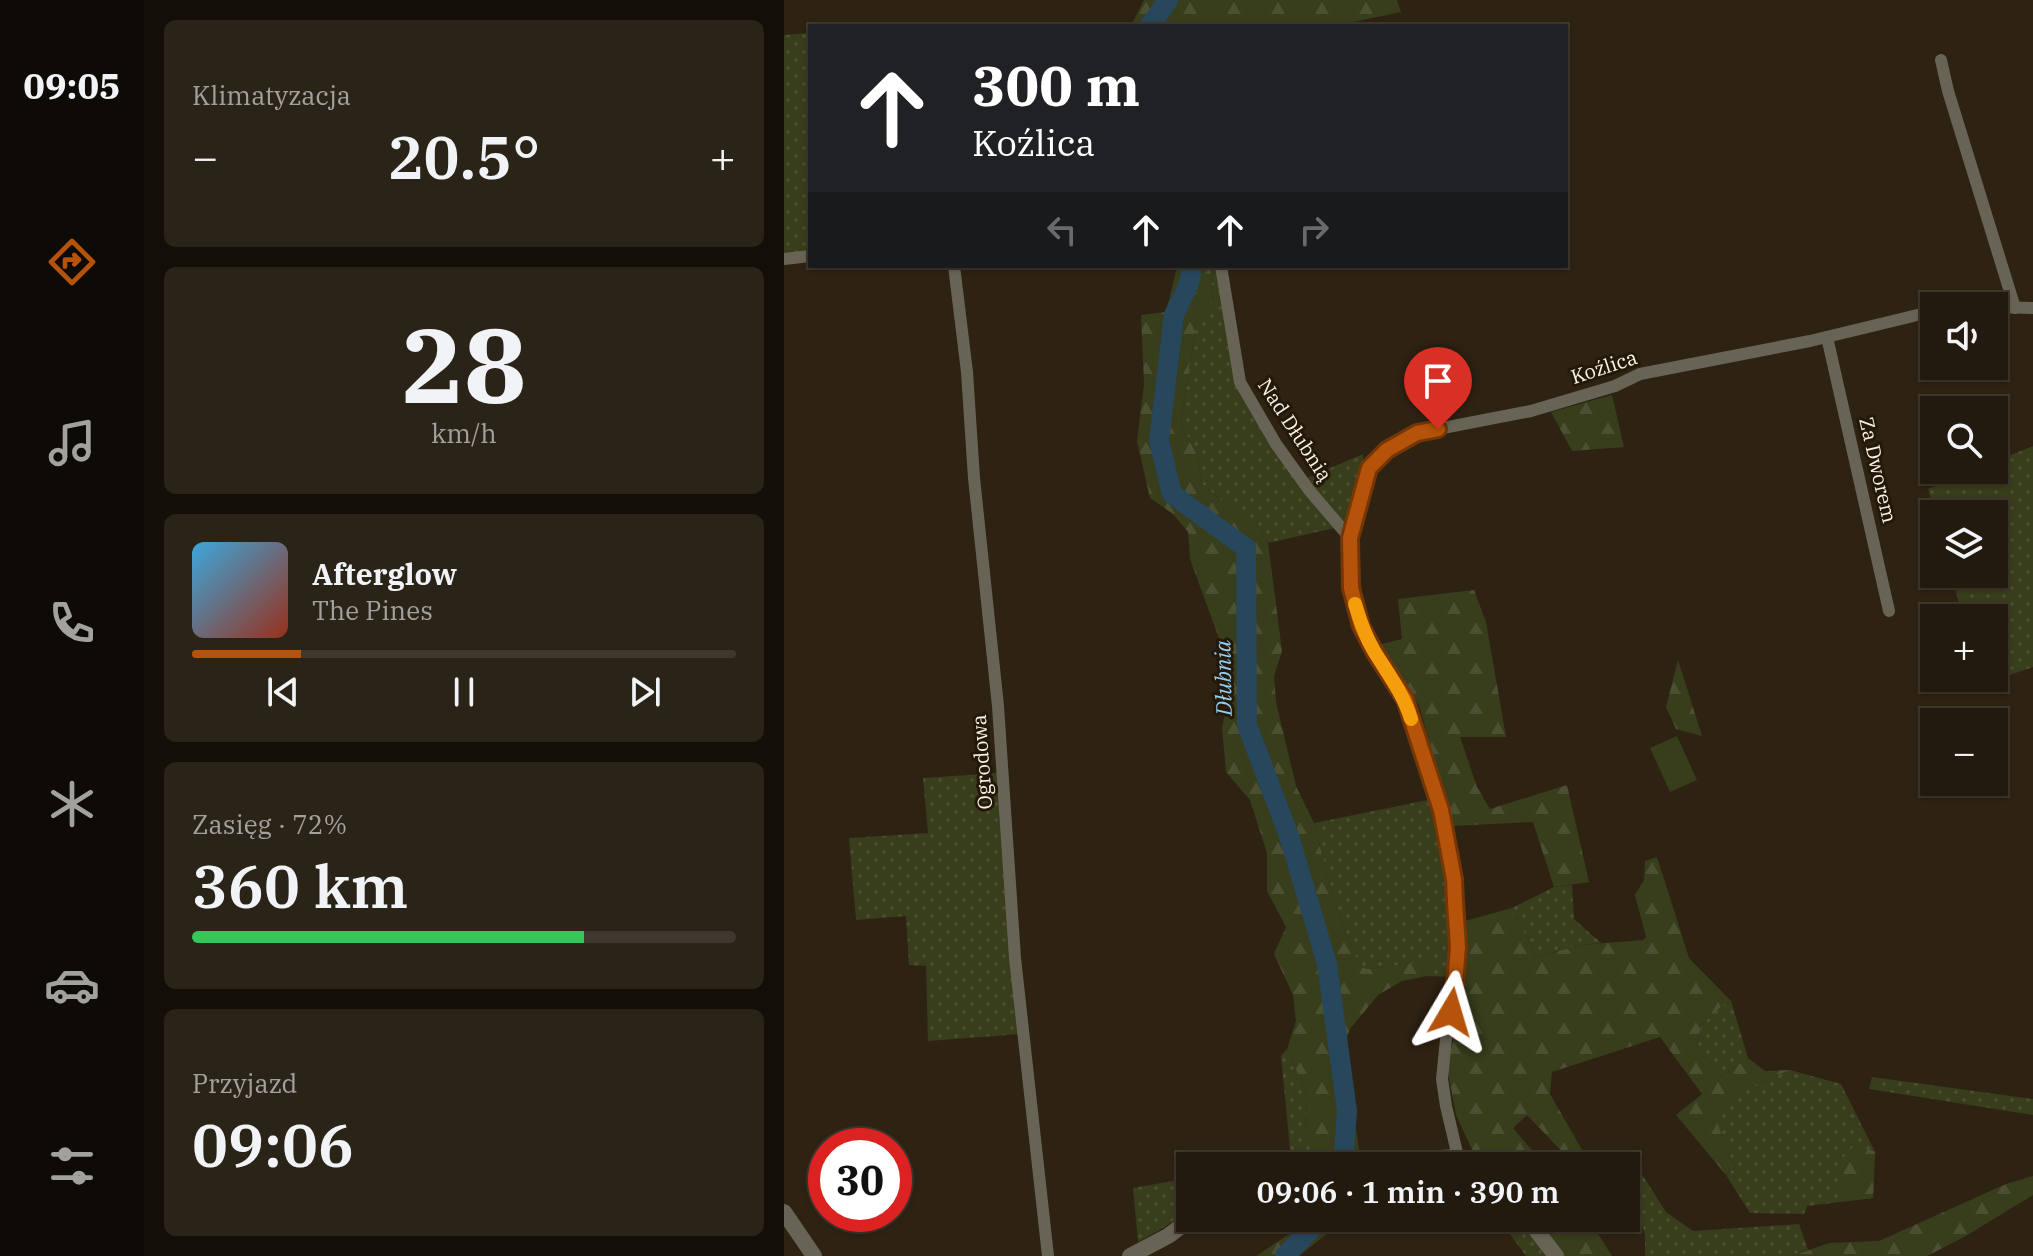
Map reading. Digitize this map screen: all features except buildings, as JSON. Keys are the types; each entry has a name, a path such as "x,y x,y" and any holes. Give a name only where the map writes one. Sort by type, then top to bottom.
{"street":[{"path":"1941,60 2015,308"},
{"path":"784,259 808,256"},
{"name":"Ogrodowa","path":"954,268 998,706 1015,958 1048,1256"},
{"name":"Nad Dłubnią","path":"1221,268 1240,382 1276,444 1309,490 1350,538"},
{"path":"2008,308 2033,308"},
{"name":"Koźlica","path":"1350,538 1369,468 1387,450 1417,433 1531,411 1615,386 1640,374 1827,337 1920,314"},
{"name":"Za Dworem","path":"1827,337 1889,611"},
{"path":"1350,538 1351,588 1361,626 1405,699 1441,810 1454,879 1458,947 1442,1079 1457,1152"},
{"path":"784,1212 814,1256"},
{"path":"1130,1256 1176,1230"},
{"path":"1538,1232 1556,1256"}],"green space":[{"path":"1144,0 1397,0 1401,12 1344,24 1132,24"},
{"path":"808,33 808,253 784,256 784,35"},
{"path":"1176,268 1210,268 1214,301 1196,323 1181,423 1198,457 1201,483 1245,521 1260,528 1268,543 1282,651 1274,676 1276,702 1296,786 1314,823 1336,909 1359,964 1366,969 1432,961 1427,976 1402,981 1378,995 1350,1029 1343,1048 1360,1152 1319,1152 1305,1131 1307,1095 1287,1049 1296,1021 1293,995 1274,954 1286,927 1267,891 1267,853 1250,800 1226,772 1222,727 1234,679 1190,559 1188,532 1173,514 1150,498 1137,441 1144,384 1141,315 1166,312"},
{"path":"1210,268 1217,268 1235,384 1335,528 1268,543 1260,528 1245,521 1201,483 1198,457 1181,423 1196,323 1214,301"},
{"path":"1612,395 1624,447 1572,451 1551,412"},
{"path":"2033,446 2033,667 2008,676 2008,604 1959,604 1955,588 2008,588 2008,500 1931,500 1928,489 1940,484 2008,484 2008,456"},
{"path":"1363,454 1363,469 1344,524 1307,478"},
{"path":"1474,590 1486,622 1506,737 1460,737 1477,787 1490,809 1567,785 1589,882 1554,887 1533,822 1453,826 1419,705 1378,645 1402,639 1398,599"},
{"path":"1678,660 1702,736 1676,729 1666,707"},
{"path":"1677,736 1697,780 1670,792 1650,748"},
{"path":"999,773 1020,1034 928,1041 926,966 909,965 906,916 856,920 849,838 928,833 923,778"},
{"path":"1428,800 1441,838 1447,870 1452,977 1427,976 1431,962 1366,969 1359,964 1336,909 1314,823"},
{"path":"1657,857 1689,958 1731,1001 1701,1025 1697,1046 1720,1077 1748,1058 1765,1071 1790,1070 1733,1094 1716,1117 1727,1153 1736,1167 1726,1175 1676,1115 1702,1094 1660,1037 1552,1072 1550,1094 1583,1152 1562,1152 1527,1115 1513,1128 1533,1152 1473,1152 1456,1115 1447,1067 1465,988 1465,921 1512,908 1536,957 1581,945 1643,940 1646,937 1635,895 1644,880 1645,861"},
{"path":"1572,885 1574,919 1601,943 1536,957 1512,908 1554,887"},
{"path":"1731,1001 1748,1058 1720,1077 1697,1046 1701,1025"},
{"path":"1287,1049 1307,1095 1305,1131 1319,1152 1290,1152 1281,1056"},
{"path":"1790,1070 1841,1084 1875,1152 1873,1198 1807,1206 1804,1214 1750,1213 1726,1175 1736,1167 1727,1153 1716,1117 1733,1094"},
{"path":"1872,1077 2033,1099 2033,1115 1869,1089"},
{"path":"1856,1144 1875,1152 1873,1198 1840,1202 1839,1162"},
{"path":"1640,1171 1666,1212 1693,1231 1799,1224 1808,1250 1792,1256 1645,1256 1645,1235 1640,1219"},
{"path":"2033,1176 2033,1195 1927,1256 1792,1256 1829,1243 1879,1241 2006,1184"},
{"path":"1176,1180 1176,1219 1138,1242 1133,1188"},
{"path":"1292,1232 1329,1232 1299,1256 1256,1256"},
{"path":"1508,1232 1528,1232 1546,1256 1526,1256"},
{"path":"1545,1232 1597,1232 1612,1256 1563,1256"}],"water":[{"path":"1185,268 1197,268 1197,279 1181,315 1179,337 1166,342 1168,317 1186,274"}],"waterway":[{"name":"Dłubnia","path":"1151,24 1168,0"},
{"name":"Dłubnia","path":"1190,268 1187,288 1174,315 1159,440 1172,494 1246,548 1247,725 1289,836 1327,964 1347,1111 1344,1152"},
{"name":"Dłubnia","path":"1285,1256 1308,1232"}],"slow traffic":[{"path":"1355,604 1361,626 1405,699 1411,719"}],"route":[{"path":"1438,429 1417,433 1387,450 1369,468 1350,538 1351,588 1361,626 1405,699 1441,810 1454,879 1458,947 1451,1012"}]}
